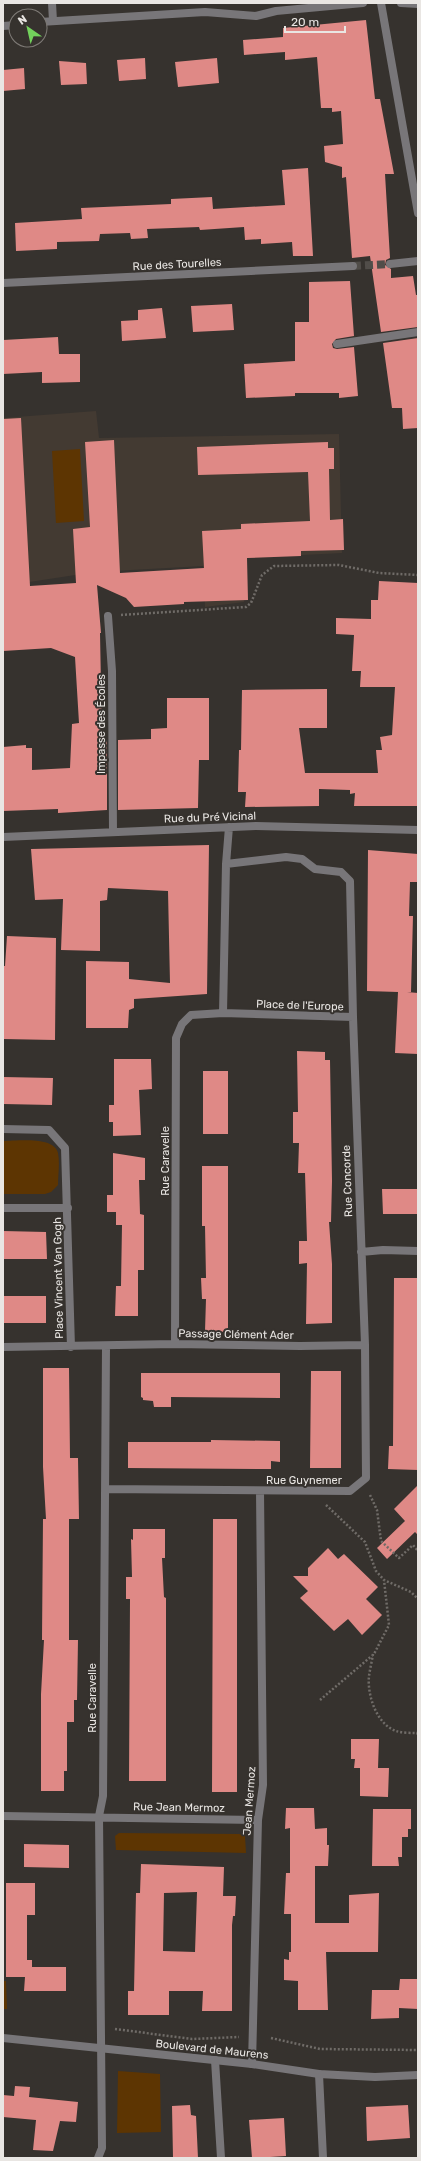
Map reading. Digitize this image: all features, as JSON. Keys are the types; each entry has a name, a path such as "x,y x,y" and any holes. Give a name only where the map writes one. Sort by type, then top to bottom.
{"street":[{"path":"52,3 53,21"},
{"path":"48,21 205,12 256,16 276,11 363,3"},
{"path":"381,3 418,213"},
{"path":"401,3 418,4"},
{"path":"390,264 418,261"},
{"name":"Rue des Tourelles","path":"3,283 353,266"},
{"path":"338,344 418,332"},
{"name":"Impasse des Écoles","path":"108,616 112,671 113,832"},
{"path":"223,1013 226,864 229,827"},
{"name":"Rue du Pré Vicinal","path":"3,837 229,827 418,830"},
{"name":"Place de l'Europe","path":"223,1013 353,1017 350,881 341,872 315,869 302,859 286,857 226,864"},
{"name":"Rue Caravelle","path":"175,1344 176,1038 182,1024 191,1015 223,1013"},
{"name":"Rue Concorde","path":"353,1017 365,1345"},
{"name":"Place Vincent Van Gogh","path":"3,1129 49,1130 66,1148 71,1347"},
{"name":"Place Vincent Van Gogh","path":"3,1208 68,1208"},
{"path":"361,1252 383,1250 418,1250"},
{"name":"Passage Clément Ader","path":"3,1347 106,1347 175,1344 300,1346 365,1345"},
{"name":"Rue Guynemer","path":"105,1489 350,1491 366,1478 365,1345"},
{"name":"Rue Caravelle","path":"98,2158 102,2148 99,1816 103,1796 106,1347"},
{"name":"Jean Mermoz","path":"252,2064 258,1820 263,1785 260,1491"},
{"name":"Rue Jean Mermoz","path":"3,1816 99,1816 258,1820"},
{"name":"Boulevard de Maurens","path":"3,2038 252,2064 319,2074 375,2077 418,2075"},
{"path":"215,2060 221,2158"},
{"path":"319,2074 323,2158"}],"path":[{"path":"108,616 246,607 251,603 262,575 274,566 339,565 379,573 418,575"},
{"path":"311,1491 365,1542 376,1571 384,1580 411,1592 418,1598"},
{"path":"370,1496 377,1510 381,1541 399,1558 413,1545 418,1551"},
{"path":"384,1580 389,1625 374,1654 369,1676 370,1692 375,1708 383,1722 395,1731 418,1733 418,1735"},
{"path":"320,1700 374,1654"},
{"path":"111,2028 192,2039 245,2036"},
{"path":"271,2038 320,2049 418,2050"}],"shaded area":[{"path":"96,411 99,438 339,434 342,553 243,558 244,602 205,607 203,566 95,572 3,586 3,418"},
{"path":"80,449 84,521 56,523 52,451"},
{"path":"26,1140 43,1142 50,1144 55,1148 59,1157 58,1185 51,1192 45,1194 3,1194 3,1141"},
{"path":"119,1833 239,1834 245,1836 246,1853 116,1850 115,1836"},
{"path":"3,1981 6,1981 7,2009 3,2009"},
{"path":"118,2071 160,2074 161,2132 117,2133"}],"building":[{"path":"366,20 375,99 380,99 394,174 385,174 390,258 386,260 385,265 391,269 391,278 413,276 416,295 418,295 418,327 381,332 370,256 352,258 346,177 342,178 342,167 325,162 324,146 343,144 341,111 332,112 332,108 321,108 317,57 285,60 285,52 244,55 243,40 283,37 283,28"},
{"path":"145,58 146,79 119,81 117,60"},
{"path":"217,58 219,83 178,87 175,62"},
{"path":"59,61 86,63 87,84 61,85"},
{"path":"24,68 25,89 3,91 3,70"},
{"path":"308,168 313,256 293,256 292,242 261,244 261,239 245,240 244,227 200,230 199,227 147,229 148,238 131,239 130,233 100,234 99,241 57,242 57,249 16,251 15,223 82,219 81,208 171,204 171,199 212,197 213,209 285,205 282,170"},
{"path":"350,281 354,336 336,339 332,344 333,348 337,349 354,347 358,396 339,398 339,393 295,393 295,396 246,398 244,364 295,361 295,322 309,322 309,282"},
{"path":"232,304 234,330 193,332 191,306"},
{"path":"162,308 166,338 122,341 121,321 138,320 138,310"},
{"path":"58,337 59,354 80,354 80,382 42,383 42,372 3,374 3,340"},
{"path":"418,338 418,428 403,429 402,408 392,408 383,343"},
{"path":"21,418 30,586 76,583 73,529 90,527 85,442 114,440 120,573 204,568 202,531 241,529 241,524 310,521 308,472 198,475 197,447 328,442 328,448 334,448 334,469 329,469 330,520 343,519 344,550 301,551 301,556 247,558 248,600 184,602 184,604 134,607 126,598 97,585 101,633 102,740 107,740 107,810 58,813 58,809 3,811 3,747 26,745 26,748 32,748 32,770 70,768 72,724 79,723 75,657 51,648 3,651 3,419"},
{"path":"379,581 418,583 418,806 354,806 355,793 350,794 350,790 319,789 319,806 245,807 246,792 238,792 239,750 241,750 242,690 327,689 327,728 299,728 305,773 378,773 376,750 382,750 380,737 392,735 395,687 360,687 361,671 352,671 354,635 336,634 336,618 371,619 371,600 378,600"},
{"path":"167,698 209,698 209,760 199,760 198,808 118,810 118,740 151,739 151,729 167,728"},
{"path":"209,845 207,994 134,999 134,1008 129,1010 128,1028 86,1028 86,961 129,962 129,979 170,983 168,891 108,888 107,900 100,901 100,951 61,950 63,899 35,900 31,849"},
{"path":"368,850 418,854 418,882 410,882 409,916 413,916 411,992 407,992 418,993 418,1054 395,1053 398,992 367,991"},
{"path":"7,936 56,938 55,1040 3,1039 3,966 5,966"},
{"path":"297,1051 325,1052 325,1060 330,1060 332,1181 331,1222 329,1222 332,1264 332,1323 306,1324 307,1263 299,1264 299,1241 307,1241 305,1173 298,1173 299,1143 293,1143 293,1112 298,1112"},
{"path":"114,1059 151,1059 152,1089 139,1090 141,1135 113,1136 113,1122 109,1122 109,1105 114,1105"},
{"path":"203,1071 228,1071 228,1134 203,1134"},
{"path":"3,1077 53,1078 52,1105 3,1104"},
{"path":"113,1153 145,1158 145,1180 139,1180 140,1214 144,1215 144,1270 138,1270 138,1316 115,1316 116,1286 121,1286 122,1225 116,1225 116,1212 107,1212 107,1195 113,1195"},
{"path":"202,1166 228,1166 228,1332 205,1331 206,1299 202,1299 201,1278 206,1278 205,1226 202,1226"},
{"path":"382,1189 418,1189 418,1214 383,1214"},
{"path":"3,1231 46,1232 47,1259 3,1259"},
{"path":"394,1278 418,1278 418,1470 388,1469 389,1446 393,1446"},
{"path":"3,1296 46,1296 46,1323 3,1323"},
{"path":"43,1368 69,1368 70,1458 78,1458 79,1519 69,1519 69,1640 78,1640 77,1700 74,1700 74,1722 67,1722 67,1771 64,1771 64,1791 41,1791 41,1694 44,1640 42,1640 43,1519 46,1519 43,1467"},
{"path":"311,1371 341,1371 341,1468 310,1468"},
{"path":"141,1373 280,1373 280,1398 171,1397 171,1407 154,1407 153,1401 143,1400 141,1397"},
{"path":"211,1440 280,1441 280,1462 271,1461 271,1469 128,1468 128,1442 211,1442"},
{"path":"418,1485 418,1535 415,1532 387,1559 377,1548 405,1521 394,1509"},
{"path":"213,1519 237,1519 237,1792 212,1792"},
{"path":"133,1529 165,1529 165,1558 162,1558 164,1597 166,1598 166,1781 129,1781 130,1599 126,1599 126,1577 132,1577 131,1539 133,1540"},
{"path":"328,1548 338,1559 344,1554 378,1587 366,1599 382,1615 362,1635 348,1619 334,1631 300,1598 308,1591 293,1576 308,1576 308,1568"},
{"path":"351,1739 379,1739 378,1768 389,1768 388,1797 360,1796 360,1768 354,1768 355,1759 351,1759"},
{"path":"286,1808 314,1808 315,1829 327,1828 327,1845 329,1845 328,1866 315,1866 315,1923 349,1923 349,1895 379,1893 378,1952 326,1952 328,2010 298,2010 298,1981 284,1980 284,1959 289,1960 289,1952 291,1952 291,1914 284,1914 286,1873 290,1873 290,1828 285,1829"},
{"path":"373,1809 411,1809 411,1829 408,1829 408,1837 402,1837 402,1857 398,1857 399,1866 372,1866"},
{"path":"24,1844 69,1845 69,1868 24,1867"},
{"path":"141,1864 224,1867 223,1896 236,1896 235,1916 233,1916 232,1925 232,2011 202,2011 203,1991 169,1991 169,2015 128,2015 128,1991 134,1991 136,1893 140,1893","holes":["197,1892 195,1952 163,1951 164,1893"]},
{"path":"6,1883 35,1883 35,1915 27,1915 27,1960 32,1960 32,1967 66,1967 66,1991 24,1991 25,1977 6,1977"},
{"path":"400,1979 418,1979 418,2009 399,2008 399,2018 371,2019 372,1990 399,1990"},
{"path":"15,2086 30,2087 29,2097 78,2102 76,2122 60,2121 53,2151 33,2150 36,2120 3,2117 3,2095 14,2096"},
{"path":"190,2105 191,2115 196,2116 198,2158 173,2158 172,2106"},
{"path":"408,2105 410,2138 367,2141 366,2107"},
{"path":"284,2118 286,2156 252,2158 249,2120"}],"tunnel":[{"path":"353,266 390,264"}]}
